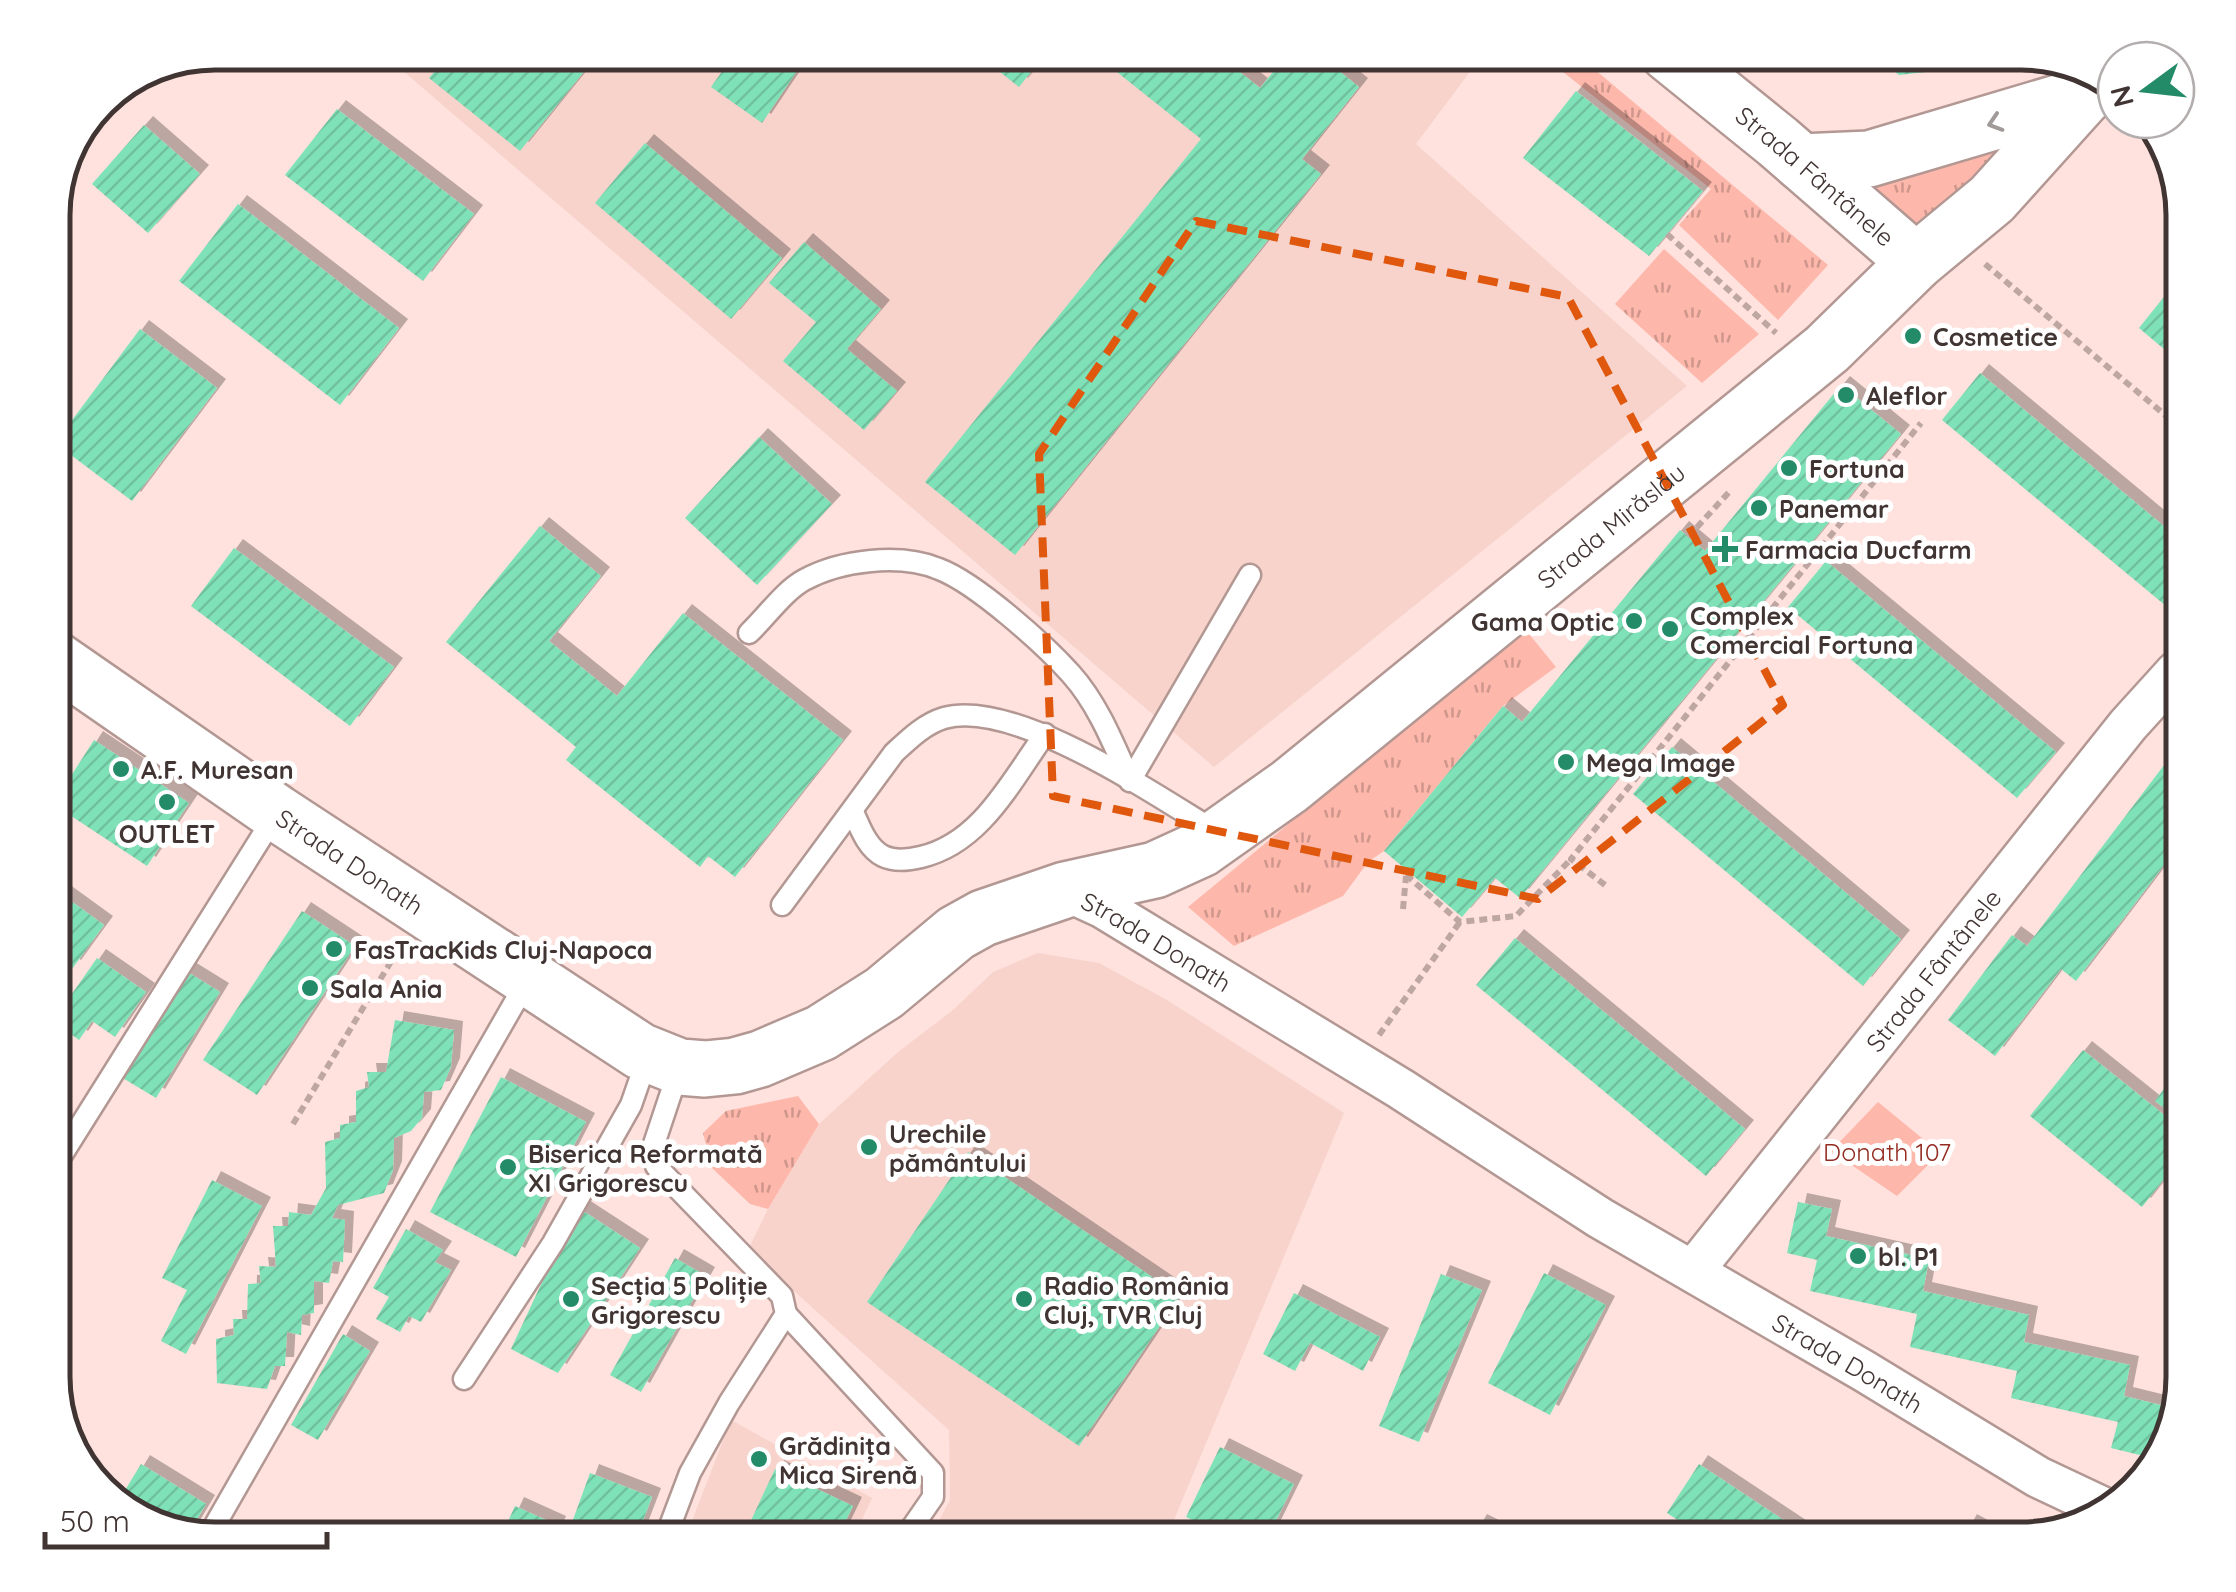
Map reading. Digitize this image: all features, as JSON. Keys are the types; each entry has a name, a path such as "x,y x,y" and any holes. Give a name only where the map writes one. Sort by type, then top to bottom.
{"main road":[{"name":"Strada Fântânele","path":"1690,70 1916,262"},
{"path":"1801,162 1869,159 2089,88"},
{"name":"Strada Mirăslău","path":"1065,890 1156,870 1178,861 1290,786 1827,348 1916,262 1992,199 2091,89"},
{"name":"Strada Donath","path":"70,680 528,980 664,1061 735,1066 788,1048 821,1033 884,993 956,933 983,918 1065,890"}],"street":[{"name":"Strada Fântânele","path":"1693,1271 2128,725 2166,683"},
{"name":"Strada Donath","path":"1065,890 1102,907 1600,1218 2038,1477 2092,1503"}],"lane":[{"path":"749,634 801,582 834,568 901,559 940,569 976,591 1072,675 1103,722 1130,782"},
{"path":"1130,782 1250,575"},
{"path":"782,904 894,753 914,734 942,719 960,716 988,718 1045,734 1222,834"},
{"path":"853,812 868,844 883,857 904,861 934,854 962,839 983,820 1045,734"},
{"path":"70,1142 276,813"},
{"path":"217,1522 528,980"},
{"path":"664,1061 653,1147 656,1166 782,1296 786,1314 934,1473 933,1498 916,1522"},
{"path":"464,1379 553,1243 631,1105 664,1061"},
{"path":"672,1522 690,1474 728,1403 786,1314"}],"path":[{"path":"1667,234 1784,341"},
{"path":"1974,254 2166,415"},
{"path":"1403,909 1406,875 1460,922 1516,916 1571,859 1921,423"},
{"path":"1571,859 1605,885"},
{"path":"1358,1064 1460,922"},
{"path":"293,1124 407,935"}],"highlighted area":[{"path":"1196,221 1568,297 1783,705 1538,899 1053,796 1039,454"}],"shaded area":[{"path":"402,70 1471,70 1416,144 1687,386 1214,767"},
{"path":"1038,953 1099,963 1167,1000 1344,1113 1173,1522 938,1522 950,1500 949,1430 748,1250 819,1124 993,972"},
{"name":"Grădinița Mica Sirenă","path":"731,1420 872,1498 861,1522 692,1522"}],"green space":[{"path":"1560,70 1595,70 1828,265 1778,320 1679,225 1711,189"},
{"path":"2029,132 1915,234 1858,185"},
{"path":"1664,249 1759,334 1702,383 1615,304"},
{"path":"1525,629 1556,667 1503,706 1343,896 1234,946 1188,907"},
{"path":"798,1096 819,1124 768,1209 750,1204 712,1168 703,1133 726,1111"},
{"name":"Donath 107","path":"1878,1102 1940,1153 1897,1196 1831,1151"}],"building":[{"path":"436,70 585,70 520,151 429,78"},
{"path":"723,70 798,70 762,123 711,87"},
{"path":"998,70 1032,70 1019,87"},
{"path":"1114,70 1237,70 1260,88 1274,70 1338,70 1359,87 1302,159 1321,174 1015,555 925,482 1201,139"},
{"path":"1893,70 1943,70 1899,75"},
{"path":"1576,91 1703,191 1649,256 1523,158"},
{"path":"337,109 474,214 423,281 285,175"},
{"path":"144,125 200,174 148,233 92,184"},
{"path":"645,143 782,258 731,319 595,203"},
{"path":"238,204 399,328 340,405 179,281"},
{"path":"804,242 881,309 847,349 897,391 864,430 783,361 816,322 769,283"},
{"path":"2166,294 2166,351 2139,328"},
{"path":"140,329 217,388 132,501 70,454 70,423"},
{"path":"1980,373 2166,528 2166,606 1942,420"},
{"name":"Complex Comercial Fortuna","path":"1841,385 1901,434 1520,898 1495,878 1462,917 1384,851 1503,706 1522,722 1680,530 1705,551"},
{"path":"759,437 832,504 757,585 685,518"},
{"path":"540,526 601,576 549,641 617,696 683,613 843,740 735,877 708,856 700,867 566,760 576,747 446,642"},
{"path":"234,548 394,667 350,726 191,606"},
{"path":"1826,561 2056,752 2017,798 1788,607"},
{"path":"94,740 189,803 147,866 70,815 70,777"},
{"path":"1672,747 1901,939 1863,986 1633,794"},
{"path":"2166,762 2166,862 2076,981 2061,969 1995,1056 1948,1020 2012,935 2027,946"},
{"path":"70,900 104,925 70,968"},
{"path":"302,911 355,946 257,1095 203,1060"},
{"path":"1515,938 1745,1129 1706,1176 1476,985"},
{"path":"97,958 146,992 115,1037 92,1021 79,1040 70,1033 70,997"},
{"path":"186,971 220,992 156,1098 121,1077"},
{"path":"395,1020 454,1030 451,1067 441,1090 424,1092 422,1118 411,1131 394,1138 393,1170 384,1193 338,1205 332,1218 345,1220 343,1262 333,1261 329,1283 314,1281 314,1313 302,1315 301,1335 287,1332 285,1366 275,1366 267,1389 217,1383 216,1339 234,1335 233,1319 247,1319 248,1284 261,1283 259,1266 276,1267 273,1226 288,1226 289,1212 311,1215 326,1188 325,1142 340,1138 340,1125 356,1122 356,1091 369,1087 367,1072 386,1072"},
{"path":"2083,1050 2166,1116 2166,1177 2142,1207 2030,1116"},
{"name":"Biserica Reformată XI Grigorescu","path":"501,1077 586,1122 516,1257 430,1212"},
{"path":"2166,1086 2166,1109 2155,1101"},
{"name":"Radio România Cluj, TVR Cluj","path":"968,1152 1180,1296 1079,1446 867,1302"},
{"path":"212,1180 262,1206 186,1354 161,1341 187,1290 162,1278"},
{"path":"1798,1202 1832,1209 1826,1236 1929,1259 1923,1291 2029,1315 2024,1342 2130,1365 2124,1396 2163,1405 2151,1441 2142,1456 2111,1448 2118,1422 2011,1398 2017,1371 1910,1347 1917,1314 1810,1291 1817,1260 1787,1253"},
{"name":"Secția 5 Poliție Grigorescu","path":"577,1207 640,1248 558,1373 511,1349"},
{"path":"406,1229 443,1250 435,1262 451,1270 421,1322 409,1316 400,1332 376,1319 389,1297 373,1288"},
{"path":"675,1258 706,1276 641,1392 610,1375"},
{"path":"1544,1273 1606,1305 1550,1415 1488,1383"},
{"path":"1441,1274 1482,1290 1419,1442 1379,1426"},
{"path":"1294,1293 1380,1337 1363,1371 1310,1343 1295,1371 1263,1354"},
{"path":"343,1334 370,1351 318,1440 291,1425"},
{"path":"1220,1447 1294,1484 1275,1522 1196,1522 1186,1517"},
{"path":"141,1464 206,1504 197,1520 187,1519 151,1507 125,1490"},
{"path":"1699,1464 1786,1522 1680,1522 1667,1513"},
{"path":"775,1469 853,1506 845,1522 750,1522"},
{"path":"590,1473 652,1497 642,1522 572,1522"},
{"path":"515,1506 550,1522 508,1522"}],"place":[{"name":"Cosmetice","path":"1913,336"},
{"name":"Aleflor","path":"1846,395"},
{"name":"Fortuna","path":"1789,468"},
{"name":"Panemar","path":"1759,508"},
{"name":"Farmacia Ducfarm","path":"1725,549"},
{"name":"Gama Optic","path":"1634,621"},
{"name":"Complex Comercial Fortuna","path":"1670,629"},
{"name":"Mega Image","path":"1566,762"},
{"name":"A.F. Muresan","path":"121,769"},
{"name":"OUTLET","path":"167,802"},
{"name":"FasTracKids Cluj-Napoca","path":"334,949"},
{"name":"Sala Ania","path":"310,988"},
{"name":"Urechile pământului","path":"869,1147"},
{"name":"Biserica Reformată XI Grigorescu","path":"508,1167"},
{"name":"bl. P1","path":"1858,1256"},
{"name":"Secția 5 Poliție Grigorescu","path":"571,1299"},
{"name":"Radio România Cluj, TVR Cluj","path":"1024,1299"},
{"name":"Grădinița Mica Sirenă","path":"759,1459"}]}
